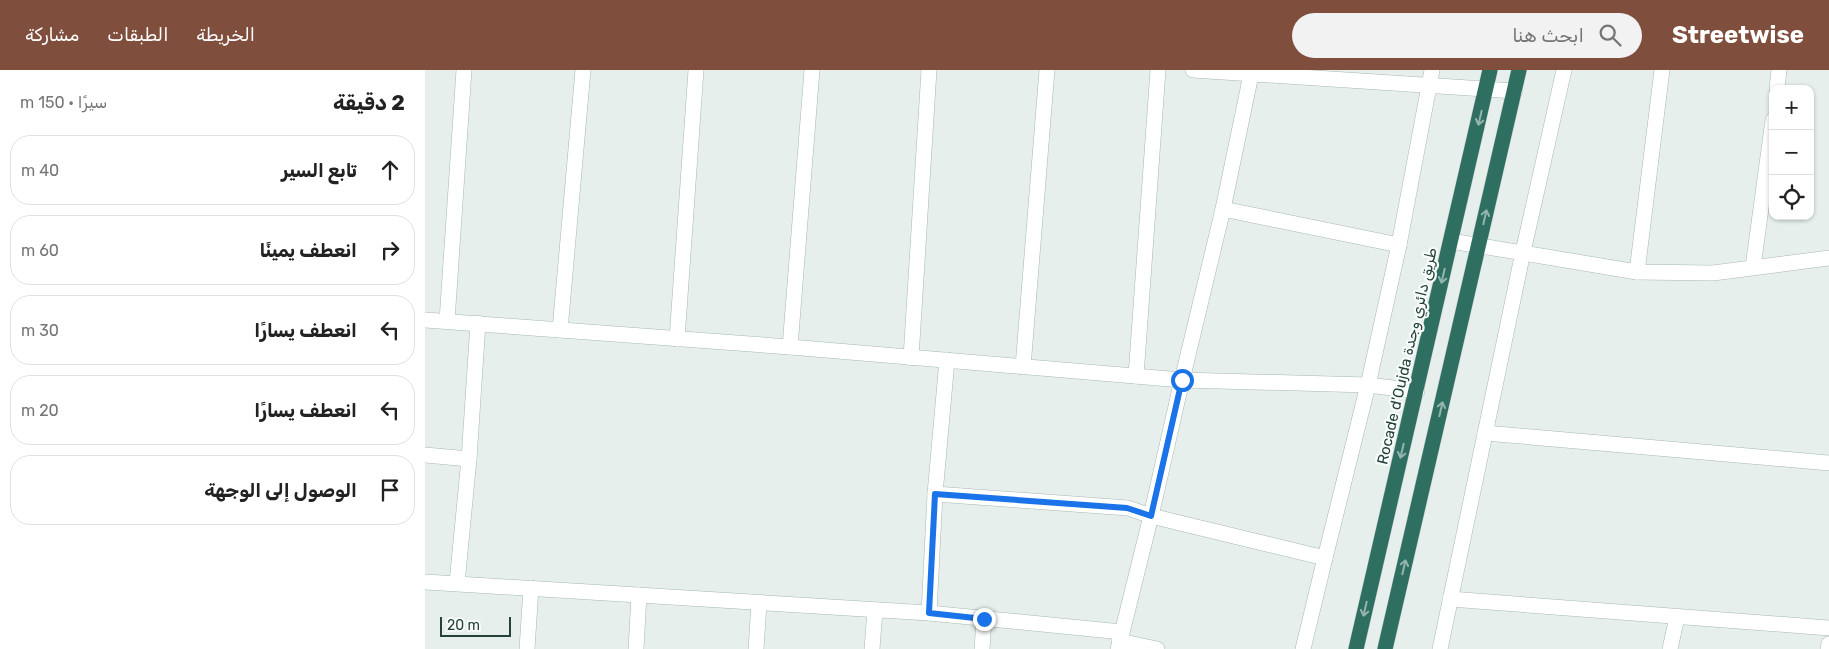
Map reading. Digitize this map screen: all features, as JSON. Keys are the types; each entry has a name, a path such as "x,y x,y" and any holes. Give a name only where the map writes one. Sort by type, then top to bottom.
{"highway":[{"name":"Rocade d'Oujda طريق دائري وجدة","path":"1356,649 1491,70"},
{"path":"1385,649 1519,70"},
{"path":"1407,430 1435,436"}],"street":[{"path":"447,321 464,70"},
{"path":"560,330 583,70"},
{"path":"677,339 697,70"},
{"path":"790,347 812,70"},
{"path":"911,358 929,70"},
{"path":"1023,367 1047,70"},
{"path":"1136,376 1159,70"},
{"path":"1193,70 1252,72 1515,91"},
{"path":"1303,649 1368,385 1399,245 1432,70"},
{"path":"1440,649 1523,252 1564,70"},
{"path":"1637,272 1662,70"},
{"path":"1777,85 1779,70"},
{"path":"1120,641 1223,209 1252,72"},
{"path":"1753,267 1772,130"},
{"path":"1223,209 1399,245"},
{"path":"1451,241 1637,272 1713,273 1829,258"},
{"path":"425,320 790,347 1182,380 1368,385 1417,391"},
{"path":"457,583 469,459 478,323"},
{"path":"929,613 935,494 947,360"},
{"path":"1485,434 1829,464"},
{"path":"425,455 469,459"},
{"path":"935,494 1127,508 1151,516 1325,558"},
{"path":"425,582 929,613 984,619 1120,641 1157,649"},
{"path":"527,649 531,588"},
{"path":"637,649 639,595"},
{"path":"1450,599 1829,628"},
{"path":"756,649 759,603"},
{"path":"872,649 875,610"},
{"path":"1670,649 1677,617"},
{"path":"982,649 984,619"},
{"path":"1828,649 1829,644"}],"route":[{"path":"984,619 929,613 935,494 1127,508 1151,516 1182,380"}]}
